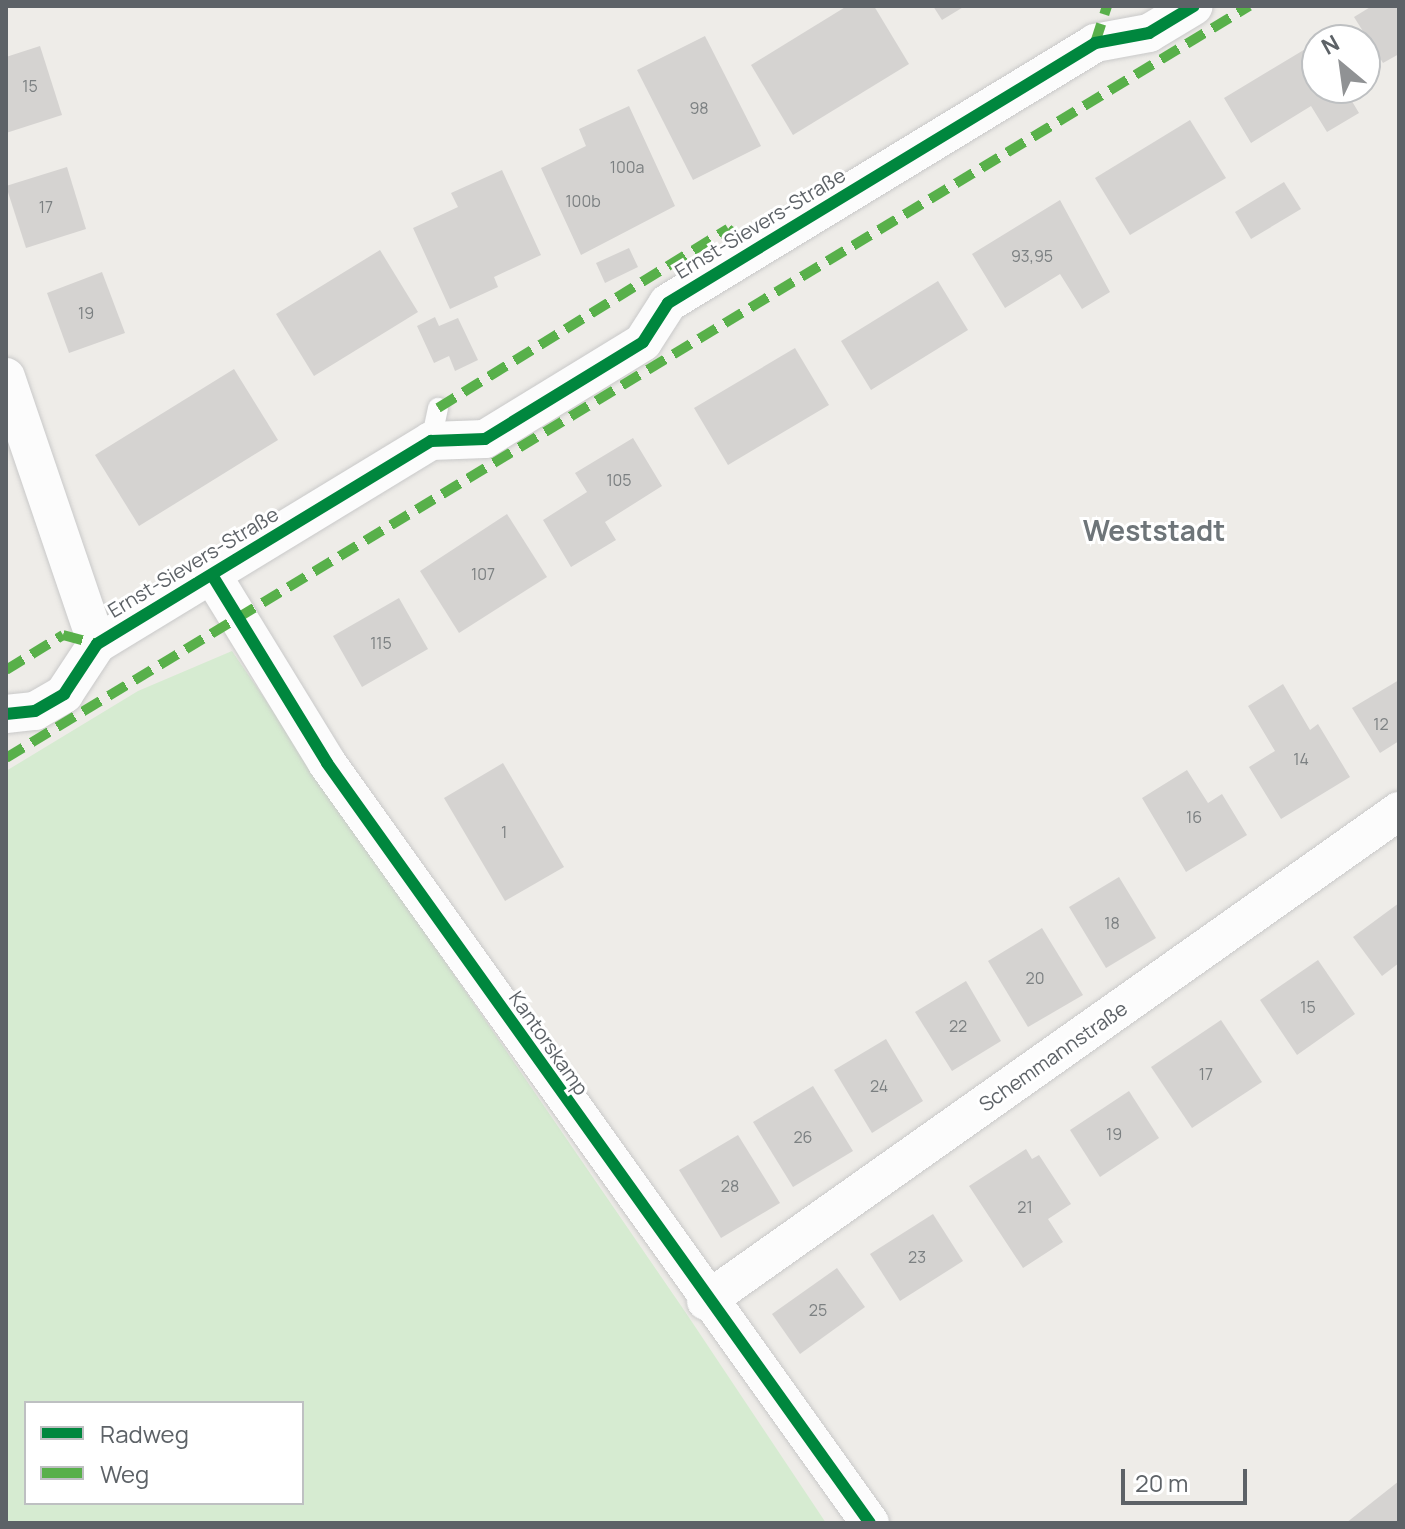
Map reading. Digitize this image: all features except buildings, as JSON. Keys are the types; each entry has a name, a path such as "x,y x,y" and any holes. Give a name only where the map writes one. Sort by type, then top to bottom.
{"street":[{"name":"Ernst-Sievers-Straße","path":"6,714 35,711 64,694 97,644 212,575 434,424 485,439 643,342 668,303 941,136 1095,43 1149,33 1194,6"},
{"path":"6,377 97,644"},
{"name":"Kantorskamp","path":"212,575 327,763 696,1307 870,1523"},
{"name":"Schemmannstraße","path":"696,1307 1399,811"}],"green space":[{"path":"232,651 686,1313 826,1523 6,1523 6,771 138,691"}],"marked path":[{"path":"1095,43 1107,6"},
{"path":"6,758 1249,6"},
{"path":"438,408 728,229 756,250"},
{"path":"6,670 63,635 97,644"}],"cycle path":[{"path":"6,714 35,711 64,694 97,644 431,441 485,439 643,342 668,303 1095,43 1149,33 1194,6"},
{"path":"212,575 327,763 870,1523"}],"district":[{"name":"Weststadt","path":"1154,530"}]}
